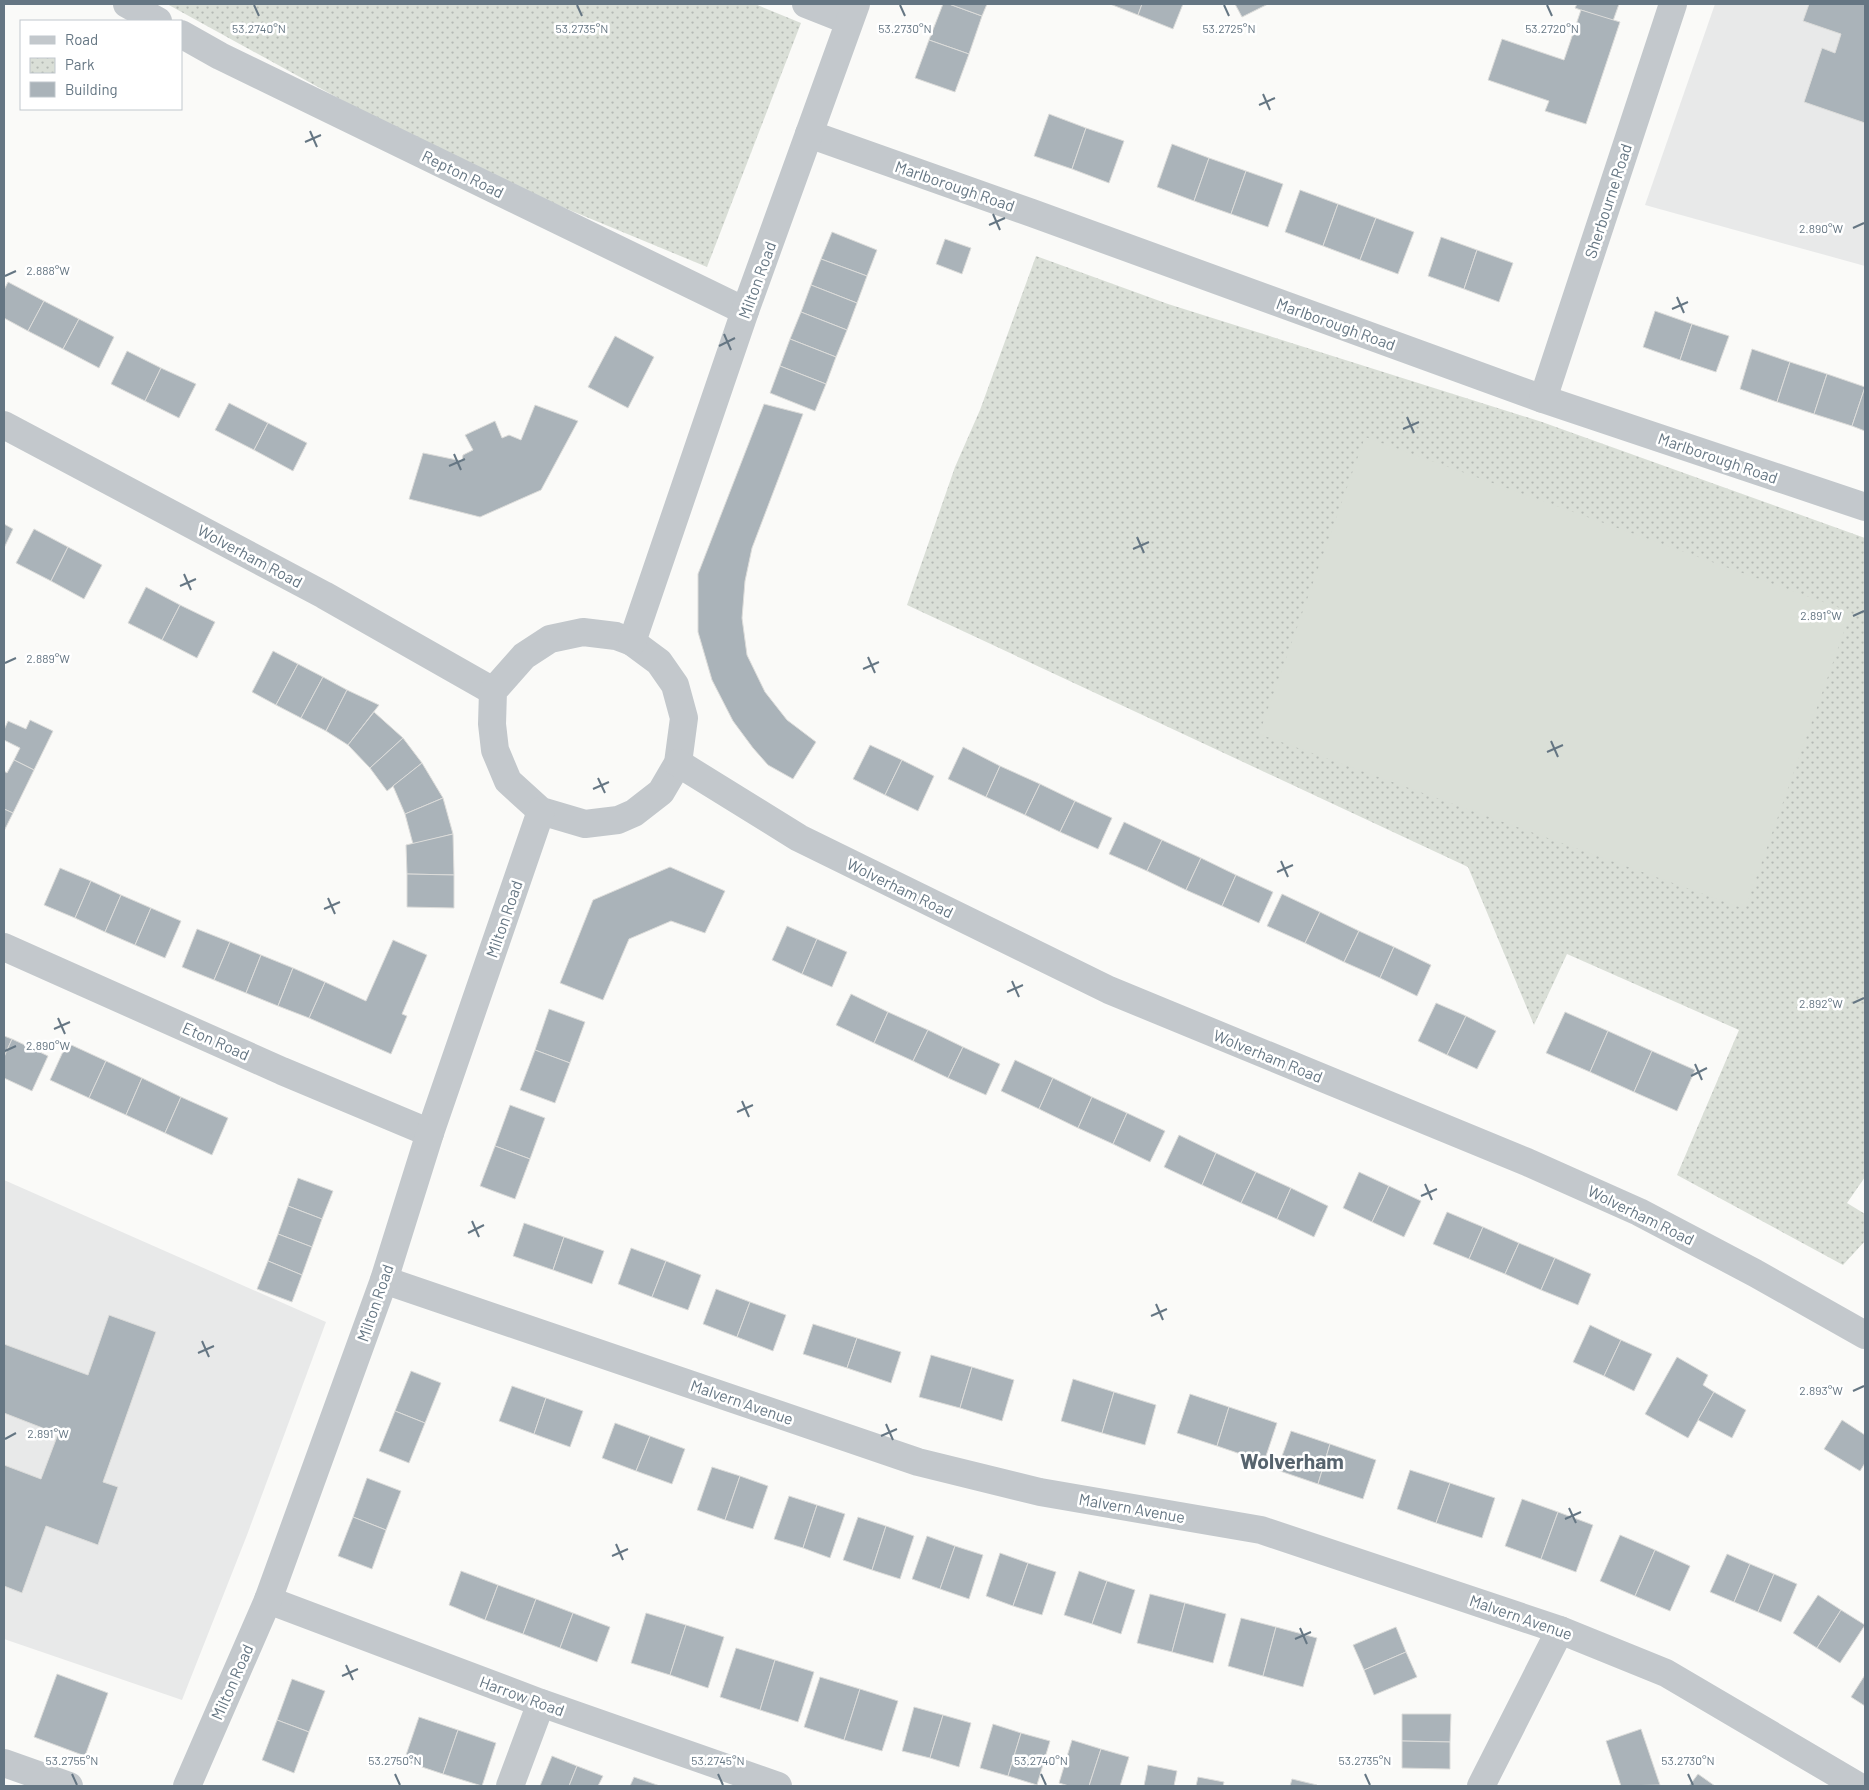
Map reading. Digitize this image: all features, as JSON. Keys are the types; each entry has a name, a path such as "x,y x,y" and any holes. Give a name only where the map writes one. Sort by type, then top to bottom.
{"street":[{"path":"127,4 156,20"},
{"path":"806,4 853,12"},
{"name":"Sherbourne Road","path":"1543,399 1673,4"},
{"name":"Milton Road","path":"632,642 745,312 853,12"},
{"name":"Repton Road","path":"182,35 220,56 745,312"},
{"name":"Marlborough Road","path":"809,134 1543,399 1865,507"},
{"name":"Wolverham Road","path":"4,425 324,595 493,691"},
{"path":"583,632 616,636 632,642 659,662 674,686 684,718 678,763 660,792 634,813 618,820 585,824 540,811 508,780 495,750 492,724 493,691 524,656 550,640 583,632"},
{"name":"Wolverham Road","path":"678,763 799,838 1109,990 1527,1162 1639,1212 1865,1335"},
{"name":"Milton Road","path":"187,1786 268,1600 384,1280 430,1133 540,811"},
{"name":"Eton Road","path":"4,947 282,1071 430,1133"},
{"name":"Malvern Avenue","path":"384,1280 918,1462 1040,1492 1261,1530 1560,1630 1666,1673 1858,1786"},
{"name":"Harrow Road","path":"268,1600 541,1703 778,1786"},
{"path":"1480,1786 1560,1630"},
{"path":"510,1786 541,1703"},
{"path":"4,1764 69,1786"}],"shaded area":[{"path":"1715,4 1865,4 1865,266 1645,205"},
{"path":"4,1180 326,1322 247,1535 182,1700 4,1639"}],"green space":[{"path":"167,4 755,4 801,23 707,267 456,163"},
{"path":"1036,256 1168,304 1542,422 1865,538 1865,1177 1847,1203 1865,1214 1865,1241 1843,1265 1677,1175 1739,1030 1567,954 1534,1025 1468,867 907,605 955,467 980,410"},
{"path":"1365,437 1851,612 1745,909 1259,734"}],"building":[{"path":"943,4 949,4 982,16 969,54 929,40"},
{"path":"949,4 987,4 982,16"},
{"path":"1110,4 1142,4 1138,15"},
{"path":"1142,4 1183,4 1173,29 1138,15"},
{"path":"1235,4 1268,4 1242,17"},
{"path":"1577,4 1619,4 1613,21 1575,8"},
{"path":"1809,4 1865,4 1865,123 1804,102 1822,48 1835,53 1841,34 1803,21"},
{"path":"1581,10 1620,22 1586,124 1545,111 1549,101 1488,80 1502,39 1564,60"},
{"path":"929,40 969,54 955,92 915,78"},
{"path":"1049,114 1086,128 1072,169 1034,156"},
{"path":"1086,128 1124,141 1109,183 1072,169"},
{"path":"1172,144 1209,158 1194,201 1157,187"},
{"path":"1209,158 1246,171 1231,214 1194,201"},
{"path":"1246,171 1283,184 1268,227 1231,214"},
{"path":"1300,190 1338,204 1323,246 1285,232"},
{"path":"1338,204 1376,218 1360,260 1323,246"},
{"path":"1376,218 1414,232 1398,274 1360,260"},
{"path":"832,232 877,250 867,276 821,259"},
{"path":"1441,237 1477,250 1464,289 1428,276"},
{"path":"945,239 971,248 962,274 936,264"},
{"path":"1477,250 1513,263 1499,302 1464,289"},
{"path":"821,259 867,276 857,303 811,285"},
{"path":"8,282 44,301 28,331 4,318 4,290"},
{"path":"811,285 857,303 847,330 801,312"},
{"path":"44,301 79,319 63,349 28,331"},
{"path":"1655,311 1692,324 1680,360 1643,347"},
{"path":"801,312 847,330 836,357 790,339"},
{"path":"79,319 114,337 99,368 63,349"},
{"path":"1692,324 1729,336 1716,372 1680,360"},
{"path":"615,336 654,357 628,408 588,387"},
{"path":"790,339 836,357 826,384 780,366"},
{"path":"1752,349 1790,362 1777,402 1740,389"},
{"path":"127,351 161,368 145,401 111,384"},
{"path":"1790,362 1827,374 1814,414 1777,402"},
{"path":"780,366 826,384 815,411 770,393"},
{"path":"161,368 196,384 179,418 145,401"},
{"path":"1827,374 1865,387 1852,426 1814,414"},
{"path":"1865,387 1865,431 1852,426"},
{"path":"229,403 268,423 254,450 215,430"},
{"path":"764,404 803,414 752,548 745,581 742,618 747,655 765,692 787,720 816,742 793,779 768,765 733,721 712,680 698,632 698,574"},
{"path":"535,405 578,421 541,490 480,517 409,499 423,453 462,461 463,455 473,450 465,435 495,421 502,438 509,435 521,440"},
{"path":"268,423 307,443 293,471 254,450"},
{"path":"4,524 13,529 4,548"},
{"path":"34,529 68,547 51,581 16,563"},
{"path":"68,547 102,565 84,599 51,581"},
{"path":"146,587 180,605 162,640 128,623"},
{"path":"180,605 215,622 197,658 162,640"},
{"path":"273,651 298,664 276,705 252,692"},
{"path":"298,664 323,677 301,718 276,705"},
{"path":"323,677 347,690 326,731 301,718"},
{"path":"347,690 379,705 348,745 326,731"},
{"path":"374,712 403,738 370,768 348,745"},
{"path":"30,720 53,731 34,770 14,760 20,748 4,740 4,730 8,721 26,729"},
{"path":"403,738 422,763 387,791 370,768"},
{"path":"870,745 902,760 885,795 853,779"},
{"path":"963,747 1000,766 986,797 948,779"},
{"path":"14,760 34,770 13,813 4,809 4,771 7,773"},
{"path":"902,760 934,776 918,811 885,795"},
{"path":"422,763 443,798 405,814 393,786"},
{"path":"1000,766 1040,784 1025,815 986,797"},
{"path":"1040,784 1075,801 1060,832 1025,815"},
{"path":"443,798 453,834 413,844 405,814"},
{"path":"1075,801 1112,818 1098,849 1060,832"},
{"path":"4,809 13,813 4,831"},
{"path":"1124,822 1162,840 1147,871 1109,854"},
{"path":"453,834 454,875 407,874 406,845"},
{"path":"1162,840 1201,858 1186,890 1147,871"},
{"path":"1201,858 1236,875 1222,906 1186,890"},
{"path":"670,867 725,891 705,933 671,921 629,939 603,1000 560,983 593,900"},
{"path":"60,868 91,881 75,918 44,905"},
{"path":"407,874 454,875 454,908 407,907"},
{"path":"1236,875 1273,892 1259,923 1222,906"},
{"path":"91,881 121,895 105,932 75,918"},
{"path":"1282,894 1320,912 1305,943 1267,926"},
{"path":"121,895 151,908 135,945 105,932"},
{"path":"151,908 181,921 165,958 135,945"},
{"path":"1320,912 1359,931 1344,962 1305,943"},
{"path":"787,926 817,939 802,974 772,960"},
{"path":"197,929 230,942 214,980 182,967"},
{"path":"1359,931 1394,947 1380,978 1344,962"},
{"path":"817,939 847,952 832,987 802,974"},
{"path":"393,940 427,955 402,1014 407,1016 391,1054 309,1018 325,982 366,1001"},
{"path":"230,942 261,955 246,993 214,980"},
{"path":"1394,947 1431,965 1417,996 1380,978"},
{"path":"261,955 293,968 278,1006 246,993"},
{"path":"293,968 325,982 309,1018 278,1006"},
{"path":"851,994 888,1012 874,1043 836,1025"},
{"path":"1436,1003 1466,1016 1447,1055 1418,1041"},
{"path":"549,1009 585,1022 570,1063 535,1050"},
{"path":"888,1012 928,1030 913,1061 874,1043"},
{"path":"1565,1012 1608,1031 1590,1072 1546,1053"},
{"path":"1466,1016 1496,1031 1477,1069 1447,1055"},
{"path":"928,1030 963,1047 948,1078 913,1061"},
{"path":"1608,1031 1652,1051 1634,1092 1590,1072"},
{"path":"4,1036 12,1039 4,1057"},
{"path":"12,1039 48,1056 32,1091 4,1078 4,1057"},
{"path":"67,1043 106,1061 89,1098 50,1080"},
{"path":"963,1047 1000,1064 986,1095 948,1078"},
{"path":"535,1050 570,1063 555,1103 520,1090"},
{"path":"1652,1051 1695,1070 1677,1111 1634,1092"},
{"path":"1015,1060 1053,1078 1039,1109 1001,1091"},
{"path":"106,1061 142,1078 126,1115 89,1098"},
{"path":"142,1078 181,1097 165,1133 126,1115"},
{"path":"1053,1078 1092,1097 1078,1128 1039,1109"},
{"path":"181,1097 228,1118 212,1155 165,1133"},
{"path":"1092,1097 1127,1113 1113,1144 1078,1128"},
{"path":"510,1105 545,1118 530,1159 495,1146"},
{"path":"1127,1113 1165,1131 1150,1162 1113,1144"},
{"path":"1179,1135 1216,1153 1202,1185 1164,1167"},
{"path":"495,1146 530,1159 515,1199 480,1186"},
{"path":"1216,1153 1256,1172 1241,1203 1202,1185"},
{"path":"1256,1172 1291,1188 1277,1219 1241,1203"},
{"path":"1359,1172 1389,1186 1372,1222 1343,1208"},
{"path":"298,1178 333,1191 322,1219 288,1206"},
{"path":"1389,1186 1421,1201 1404,1237 1372,1222"},
{"path":"1291,1188 1328,1206 1314,1237 1277,1219"},
{"path":"288,1206 322,1219 312,1247 278,1234"},
{"path":"1447,1212 1483,1227 1469,1259 1433,1244"},
{"path":"524,1223 564,1237 553,1270 513,1256"},
{"path":"1483,1227 1519,1243 1505,1274 1469,1259"},
{"path":"278,1234 312,1247 302,1275 268,1261"},
{"path":"564,1237 604,1251 592,1284 553,1270"},
{"path":"1519,1243 1555,1258 1541,1290 1505,1274"},
{"path":"631,1248 666,1261 652,1297 618,1284"},
{"path":"1555,1258 1591,1274 1578,1305 1541,1290"},
{"path":"268,1261 302,1275 292,1302 257,1289"},
{"path":"666,1261 701,1275 688,1310 652,1297"},
{"path":"716,1289 750,1302 737,1337 703,1324"},
{"path":"750,1302 786,1315 773,1351 737,1337"},
{"path":"109,1315 156,1332 103,1482 118,1487 98,1545 46,1526 22,1593 4,1586 4,1465 41,1479 58,1434 4,1413 4,1344 88,1375"},
{"path":"813,1324 857,1338 847,1368 803,1354"},
{"path":"1590,1325 1621,1340 1604,1376 1573,1362"},
{"path":"857,1338 901,1352 891,1383 847,1368"},
{"path":"1621,1340 1652,1354 1634,1391 1604,1376"},
{"path":"931,1355 972,1367 960,1408 919,1397"},
{"path":"1677,1357 1708,1375 1703,1385 1714,1392 1688,1438 1645,1414"},
{"path":"972,1367 1014,1380 1002,1421 960,1408"},
{"path":"411,1371 441,1383 425,1423 395,1411"},
{"path":"1073,1379 1114,1392 1102,1433 1061,1421"},
{"path":"512,1386 546,1398 534,1434 499,1421"},
{"path":"1114,1392 1156,1405 1145,1445 1102,1433"},
{"path":"1714,1392 1746,1410 1732,1438 1698,1420"},
{"path":"1190,1394 1229,1407 1217,1446 1177,1433"},
{"path":"546,1398 583,1411 570,1447 534,1434"},
{"path":"1229,1407 1277,1423 1264,1462 1217,1446"},
{"path":"395,1411 425,1423 409,1463 379,1451"},
{"path":"1842,1420 1865,1435 1865,1463 1860,1471 1824,1449"},
{"path":"615,1423 650,1436 636,1471 602,1458"},
{"path":"1291,1431 1330,1444 1318,1484 1277,1470"},
{"path":"650,1436 685,1449 672,1484 636,1471"},
{"path":"1330,1444 1376,1460 1363,1499 1318,1484"},
{"path":"712,1467 740,1476 725,1520 697,1510"},
{"path":"1410,1470 1450,1483 1436,1523 1397,1509"},
{"path":"740,1476 768,1486 753,1529 725,1520"},
{"path":"367,1478 401,1491 386,1530 353,1517"},
{"path":"1450,1483 1495,1498 1482,1538 1436,1523"},
{"path":"789,1496 817,1505 803,1548 774,1539"},
{"path":"1522,1499 1558,1512 1541,1559 1505,1546"},
{"path":"817,1505 845,1514 830,1558 803,1548"},
{"path":"1558,1512 1593,1525 1576,1572 1541,1559"},
{"path":"353,1517 386,1530 372,1569 338,1556"},
{"path":"858,1517 886,1526 872,1570 843,1560"},
{"path":"886,1526 914,1536 900,1579 872,1570"},
{"path":"1620,1535 1655,1550 1635,1596 1600,1581"},
{"path":"927,1536 955,1546 940,1589 912,1579"},
{"path":"955,1546 983,1555 969,1599 940,1589"},
{"path":"1655,1550 1690,1566 1670,1611 1635,1596"},
{"path":"1000,1553 1028,1563 1013,1606 986,1596"},
{"path":"1727,1554 1750,1564 1734,1602 1710,1592"},
{"path":"1028,1563 1056,1572 1042,1615 1013,1606"},
{"path":"1750,1564 1774,1574 1758,1612 1734,1602"},
{"path":"461,1571 498,1585 485,1620 449,1605"},
{"path":"1079,1571 1107,1581 1092,1624 1064,1615"},
{"path":"1774,1574 1797,1584 1781,1622 1758,1612"},
{"path":"1107,1581 1135,1590 1121,1634 1092,1624"},
{"path":"498,1585 536,1599 523,1634 485,1620"},
{"path":"1150,1594 1185,1603 1172,1652 1137,1643"},
{"path":"1818,1595 1841,1610 1817,1648 1793,1633"},
{"path":"536,1599 573,1613 560,1648 523,1634"},
{"path":"1185,1603 1226,1614 1213,1663 1172,1652"},
{"path":"1841,1610 1865,1625 1840,1663 1817,1648"},
{"path":"573,1613 610,1627 597,1662 560,1648"},
{"path":"646,1613 686,1625 670,1675 631,1663"},
{"path":"1241,1618 1276,1627 1263,1676 1228,1666"},
{"path":"686,1625 724,1637 708,1688 670,1675"},
{"path":"1276,1627 1317,1638 1303,1687 1263,1676"},
{"path":"1396,1627 1406,1652 1364,1670 1353,1645"},
{"path":"736,1648 775,1660 760,1710 720,1697"},
{"path":"1406,1652 1417,1677 1374,1695 1364,1670"},
{"path":"775,1660 814,1672 798,1722 760,1710"},
{"path":"57,1674 108,1693 85,1756 34,1737"},
{"path":"1865,1675 1865,1706 1851,1697"},
{"path":"820,1677 860,1689 844,1740 804,1727"},
{"path":"292,1679 325,1691 309,1732 277,1720"},
{"path":"860,1689 898,1701 882,1751 844,1740"},
{"path":"914,1707 943,1715 930,1758 902,1751"},
{"path":"1402,1714 1451,1714 1450,1742 1402,1741"},
{"path":"943,1715 971,1723 959,1767 930,1758"},
{"path":"419,1717 458,1730 443,1774 404,1761"},
{"path":"277,1720 309,1732 294,1773 262,1760"},
{"path":"993,1724 1021,1733 1008,1776 980,1768"},
{"path":"1641,1729 1660,1785 1621,1786 1606,1741"},
{"path":"458,1730 496,1743 482,1786 443,1774"},
{"path":"1021,1733 1050,1741 1037,1785 1008,1776"},
{"path":"1072,1740 1101,1749 1089,1786 1069,1786 1059,1783"},
{"path":"1402,1741 1450,1742 1450,1769 1402,1768"},
{"path":"1101,1749 1129,1757 1120,1786 1089,1786"},
{"path":"552,1756 577,1766 569,1786 540,1786"},
{"path":"1148,1765 1177,1771 1174,1786 1144,1786"},
{"path":"577,1766 603,1776 598,1786 569,1786"},
{"path":"1698,1774 1715,1786 1689,1786"},
{"path":"634,1777 660,1786 630,1786"},
{"path":"1198,1777 1224,1782 1223,1786 1196,1786"},
{"path":"1292,1779 1317,1785 1317,1786 1290,1786"}],"district":[{"name":"Wolverham","path":"1292,1462"}]}
